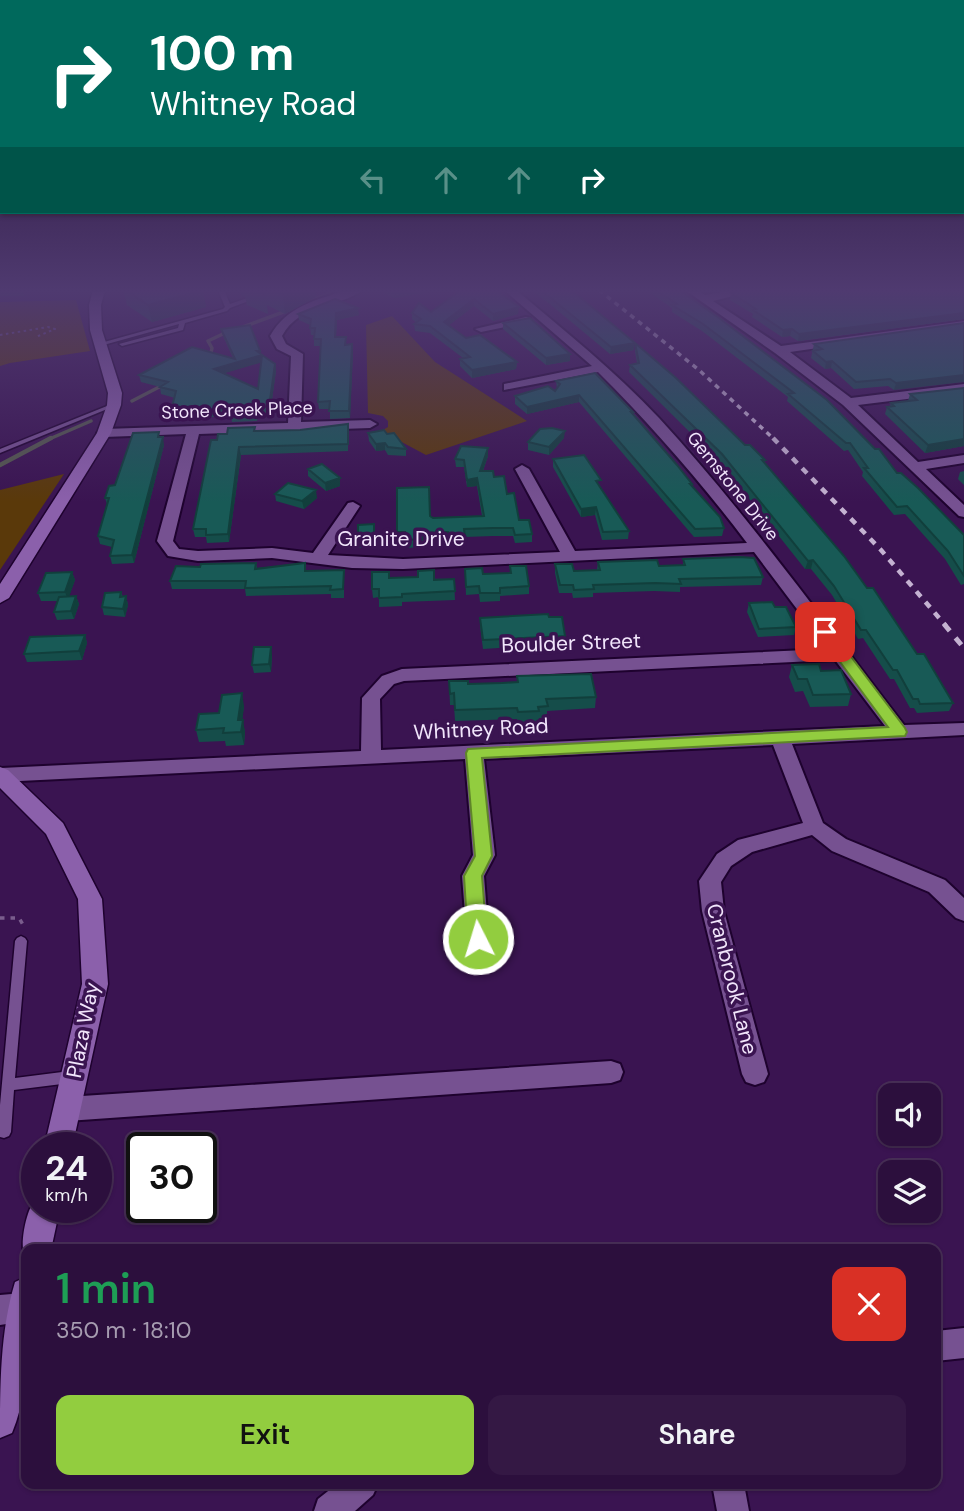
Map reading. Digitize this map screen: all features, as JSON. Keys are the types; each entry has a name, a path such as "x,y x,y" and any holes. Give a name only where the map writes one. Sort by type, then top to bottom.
{"main road":[{"path":"0,598 104,433 114,405 115,393 105,361"},
{"name":"Plaza Way","path":"0,775 55,829 90,899 95,984 62,1132"},
{"path":"37,1244 42,1223"},
{"path":"0,1421 16,1304"}],"street":[{"path":"294,426 297,361"},
{"name":"Gemstone Drive","path":"592,361 662,430 717,493 900,732"},
{"path":"793,361 848,402 964,513"},
{"path":"508,387 601,368"},
{"path":"848,402 964,388"},
{"name":"Stone Creek Place","path":"104,433 370,424"},
{"name":"Granite Drive","path":"194,429 165,541 174,553 198,556 272,553 352,563 403,564 758,547"},
{"path":"917,466 964,459"},
{"path":"522,469 570,556"},
{"path":"318,558 353,506"},
{"name":"Boulder Street","path":"371,757 371,698 388,680 402,675 842,654"},
{"name":"Whitney Road","path":"0,775 964,729"},
{"path":"780,738 815,827 839,845 937,886 964,912"},
{"path":"474,753 484,856 473,876 478,939"},
{"name":"Cranbrook Lane","path":"755,1074 713,911 710,881 724,860 745,846 815,827"},
{"path":"67,1109 611,1072"},
{"path":"941,1345 964,1343"},
{"path":"331,1511 356,1489"},
{"path":"728,1489 733,1511"}],"lane":[{"path":"0,451 114,405"},
{"path":"4,1132 21,941"},
{"path":"8,1085 74,1076"}],"path":[{"path":"0,918 17,916 22,919 25,930 21,941"}],"shaded area":[{"path":"0,361 27,361 10,363 0,366"},
{"path":"367,361 434,361 527,421 426,455 381,431 388,427 388,421 383,416 368,413"},
{"path":"64,474 0,570 0,490"}],"building":[{"path":"166,361 243,361 214,369 258,389 261,361 270,361 275,364 269,407 257,407 256,414 231,415 232,409 171,411 176,391 160,387 168,382 139,375"},
{"path":"320,361 351,361 349,411 329,411 330,401 318,402"},
{"path":"462,361 517,362 472,370"},
{"path":"639,361 656,361 745,445 750,445 765,460 762,460 844,556 867,588 873,588 917,654 924,654 953,703 920,704 918,699 913,699 897,670 893,670 866,630 861,630 834,586 813,560 808,561 722,454 630,365 639,363"},
{"path":"751,361 775,361 827,400 875,449 879,449 897,473 901,473 918,488 964,535 964,576 948,551 907,506 897,507 864,468 868,468 850,443 846,443 788,394 794,393"},
{"path":"824,361 964,361 964,375 896,383 890,379 856,382 832,361"},
{"path":"595,373 633,412 720,517 724,528 695,529 579,395 527,407 515,396 548,386 555,391 560,384 556,381"},
{"path":"964,388 964,439 928,445 887,407 894,406 891,403 917,400 910,394"},
{"path":"348,424 348,444 239,447 228,534 206,535 206,529 193,529 211,440 217,440 218,434 227,434 228,428 255,427 254,431 300,430"},
{"path":"540,429 565,431 549,447 528,442"},
{"path":"384,430 387,434 394,433 406,449 388,447 385,443 376,444 368,433"},
{"path":"159,432 158,437 163,437 132,555 110,556 114,540 98,536 109,498 105,498 109,486 115,485 133,433"},
{"path":"461,446 488,448 480,471 493,471 494,477 504,476 507,494 514,493 519,520 529,520 532,534 515,535 513,528 464,529 465,537 449,538 448,532 422,533 423,539 405,540 405,532 397,532 397,488 429,487 430,516 433,518 484,516 477,478 467,480 464,460 455,459"},
{"path":"584,455 601,480 596,481 629,531 603,532 596,507 581,509 553,459"},
{"path":"322,464 340,478 325,483 308,469"},
{"path":"288,483 316,490 302,501 275,494"},
{"path":"374,524 374,539 358,540 358,525"},
{"path":"754,558 763,577 679,579 681,584 593,585 594,589 574,590 573,585 560,585 555,564 572,564 574,571 600,570 598,562 657,560 659,566 685,565 683,559"},
{"path":"256,563 255,569 305,563 305,571 344,570 343,589 330,590 331,586 245,588 246,581 170,581 176,566"},
{"path":"510,566 526,566 529,586 500,588 500,593 480,593 479,586 466,587 465,569 482,568 483,574 511,573"},
{"path":"434,570 434,580 454,579 455,591 379,598 379,589 372,589 372,572 389,572 389,578 418,577 418,571"},
{"path":"72,572 65,592 38,593 46,573"},
{"path":"121,592 120,597 126,596 123,609 102,607 105,593"},
{"path":"76,596 71,611 54,612 59,597"},
{"path":"772,602 775,607 786,607 796,627 759,629 749,603"},
{"path":"548,614 549,617 562,617 565,636 483,640 480,618"},
{"path":"85,635 79,651 24,654 30,637"},
{"path":"254,647 271,647 269,664 252,665"},
{"path":"819,664 821,671 841,670 851,694 813,695 807,679 798,679 792,665"},
{"path":"591,674 596,697 546,699 548,706 538,707 539,711 518,712 517,708 455,710 454,693 450,694 449,681 468,681 468,684 502,683 518,682 517,676"},
{"path":"242,693 238,720 243,720 241,732 223,733 224,728 196,730 199,714 219,713 222,695"}],"waterway":[{"path":"132,401 165,384"},
{"path":"48,439 91,421"},
{"path":"0,465 48,439"}],"railway":[{"path":"687,361 774,439"},
{"path":"774,439 881,550 946,626"},
{"path":"944,624 964,648"}],"route":[{"path":"478,939 473,876 484,856 474,753 900,732 825,632"}]}
